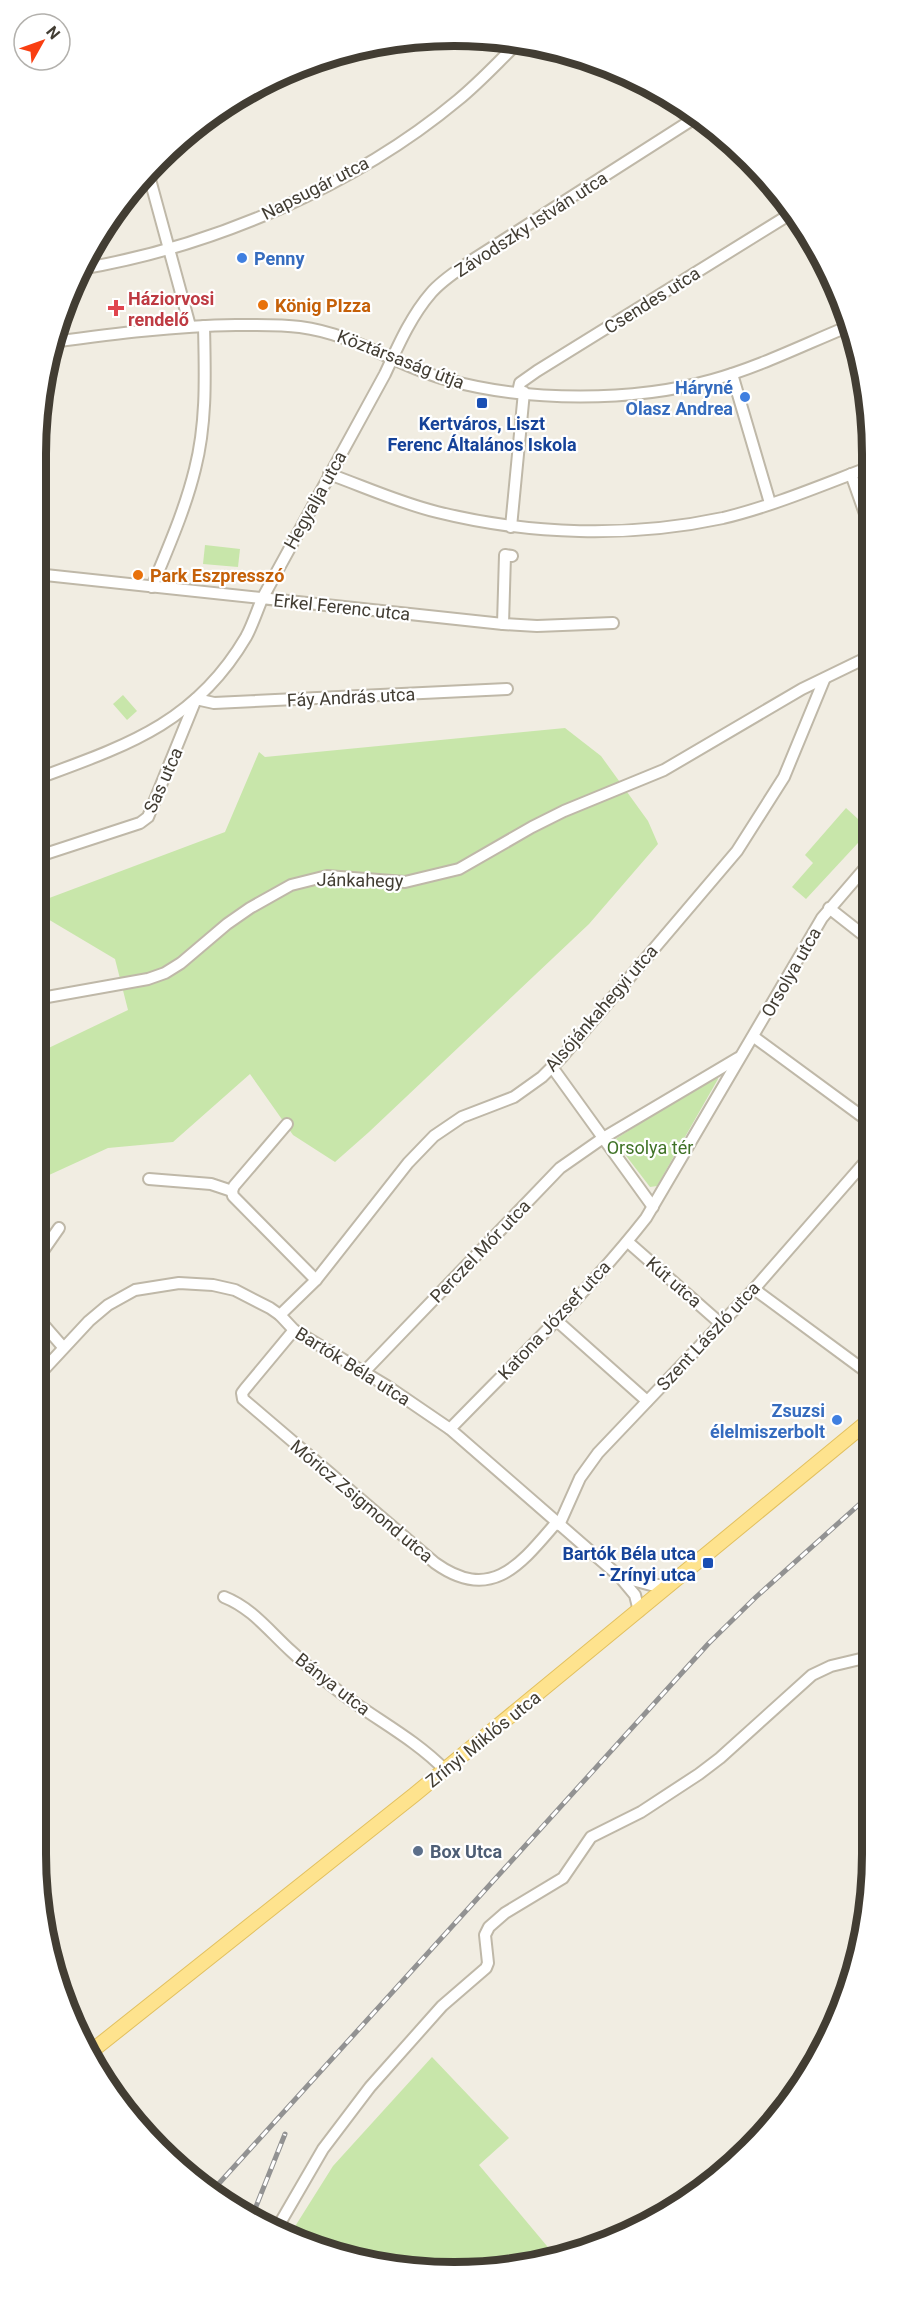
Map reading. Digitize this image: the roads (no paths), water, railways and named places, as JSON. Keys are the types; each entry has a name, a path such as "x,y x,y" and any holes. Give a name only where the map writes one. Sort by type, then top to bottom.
{"main road":[{"name":"Zrínyi Miklós utca","path":"96,2048 445,1770 862,1426"}],"street":[{"name":"Napsugár utca","path":"93,266 213,235 257,218 348,174 445,111 510,50"},
{"name":"Závodszky István utca","path":"392,358 398,343 426,300 450,276 690,121"},
{"path":"151,182 190,326"},
{"name":"Csendes utca","path":"521,392 520,383 537,371 786,217"},
{"name":"Köztársaság útja","path":"63,341 190,326 286,326 314,329 351,339 446,380 484,388 569,396 628,395 690,385 732,374 843,329"},
{"path":"152,587 184,506 199,452 206,387 204,326"},
{"name":"Hegyalja utca","path":"46,775 137,740 167,722 196,699 224,668 246,636 262,599 392,358"},
{"path":"732,374 770,503"},
{"path":"511,527 521,392"},
{"path":"329,474 408,504 511,527 571,531 652,528 722,518 862,470"},
{"path":"851,474 862,505"},
{"path":"503,624 505,555 512,556"},
{"name":"Erkel Ferenc utca","path":"46,575 503,624 537,626 613,623"},
{"name":"Jánkahegy","path":"46,997 148,979 165,973 250,908 291,885 308,879 327,876 405,882 459,869 548,819 606,792 664,770 812,685 862,660"},
{"name":"Alsójánkahegyi utca","path":"280,1315 316,1280 408,1163 434,1136 462,1117 514,1097 552,1067 737,851 784,777 824,680"},
{"name":"Fáy András utca","path":"196,699 214,703 507,689"},
{"name":"Sas utca","path":"46,853 140,823 148,817 196,699"},
{"name":"Orsolya utca","path":"754,1037 829,908 862,870"},
{"path":"829,908 862,934"},
{"path":"552,1067 653,1207 754,1037 862,1116"},
{"path":"603,1138 741,1056"},
{"path":"287,1124 232,1191 233,1196 316,1280"},
{"name":"Perczel Mór utca","path":"364,1372 549,1178 570,1160 603,1138"},
{"name":"Szent László utca","path":"557,1524 584,1471 598,1452 754,1289 862,1165"},
{"path":"149,1179 211,1184 232,1191"},
{"name":"Katona József utca","path":"450,1429 628,1242 653,1207"},
{"path":"46,1247 59,1228"},
{"name":"Kút utca","path":"628,1242 720,1323"},
{"name":"Bartók Béla utca","path":"46,1367 63,1347 108,1305 135,1290 155,1285 190,1283 223,1287 255,1299 280,1315 294,1330 364,1372 450,1429 620,1577"},
{"path":"754,1289 862,1369"},
{"path":"556,1320 648,1401"},
{"path":"46,1327 63,1347"},
{"name":"Móricz Zsigmond utca","path":"294,1330 242,1393 243,1399 435,1563 452,1574 468,1580 494,1577 519,1563 557,1524"},
{"path":"620,1577 651,1585 670,1585"},
{"path":"620,1577 635,1595 639,1611"},
{"name":"Bánya utca","path":"224,1597 239,1603 250,1611 292,1652 342,1693 416,1746 445,1770"},
{"path":"281,2222 317,2158 370,2087 442,2006 486,1968 489,1963 485,1935 494,1922 563,1878 591,1837 641,1812 711,1765 812,1675 831,1666 862,1659"}],"railway":[{"path":"217,2185 709,1643 756,1597 862,1502"},
{"path":"255,2209 285,2134"}],"place":[{"name":"Penny","path":"242,258"},
{"name":"König PIzza","path":"263,305"},
{"name":"Háziorvosi rendelő","path":"116,308"},
{"name":"Háryné Olasz Andrea","path":"745,397"},
{"name":"Kertváros, Liszt Ferenc Általános Iskola","path":"482,403"},
{"name":"Park Eszpresszó","path":"138,575"},
{"name":"Zsuzsi élelmiszerbolt","path":"837,1420"},
{"name":"Bartók Béla utca - Zrínyi utca","path":"708,1563"},
{"name":"Box Utca","path":"418,1851"}],"park label":[{"name":"Orsolya tér","path":"650,1147"}]}
